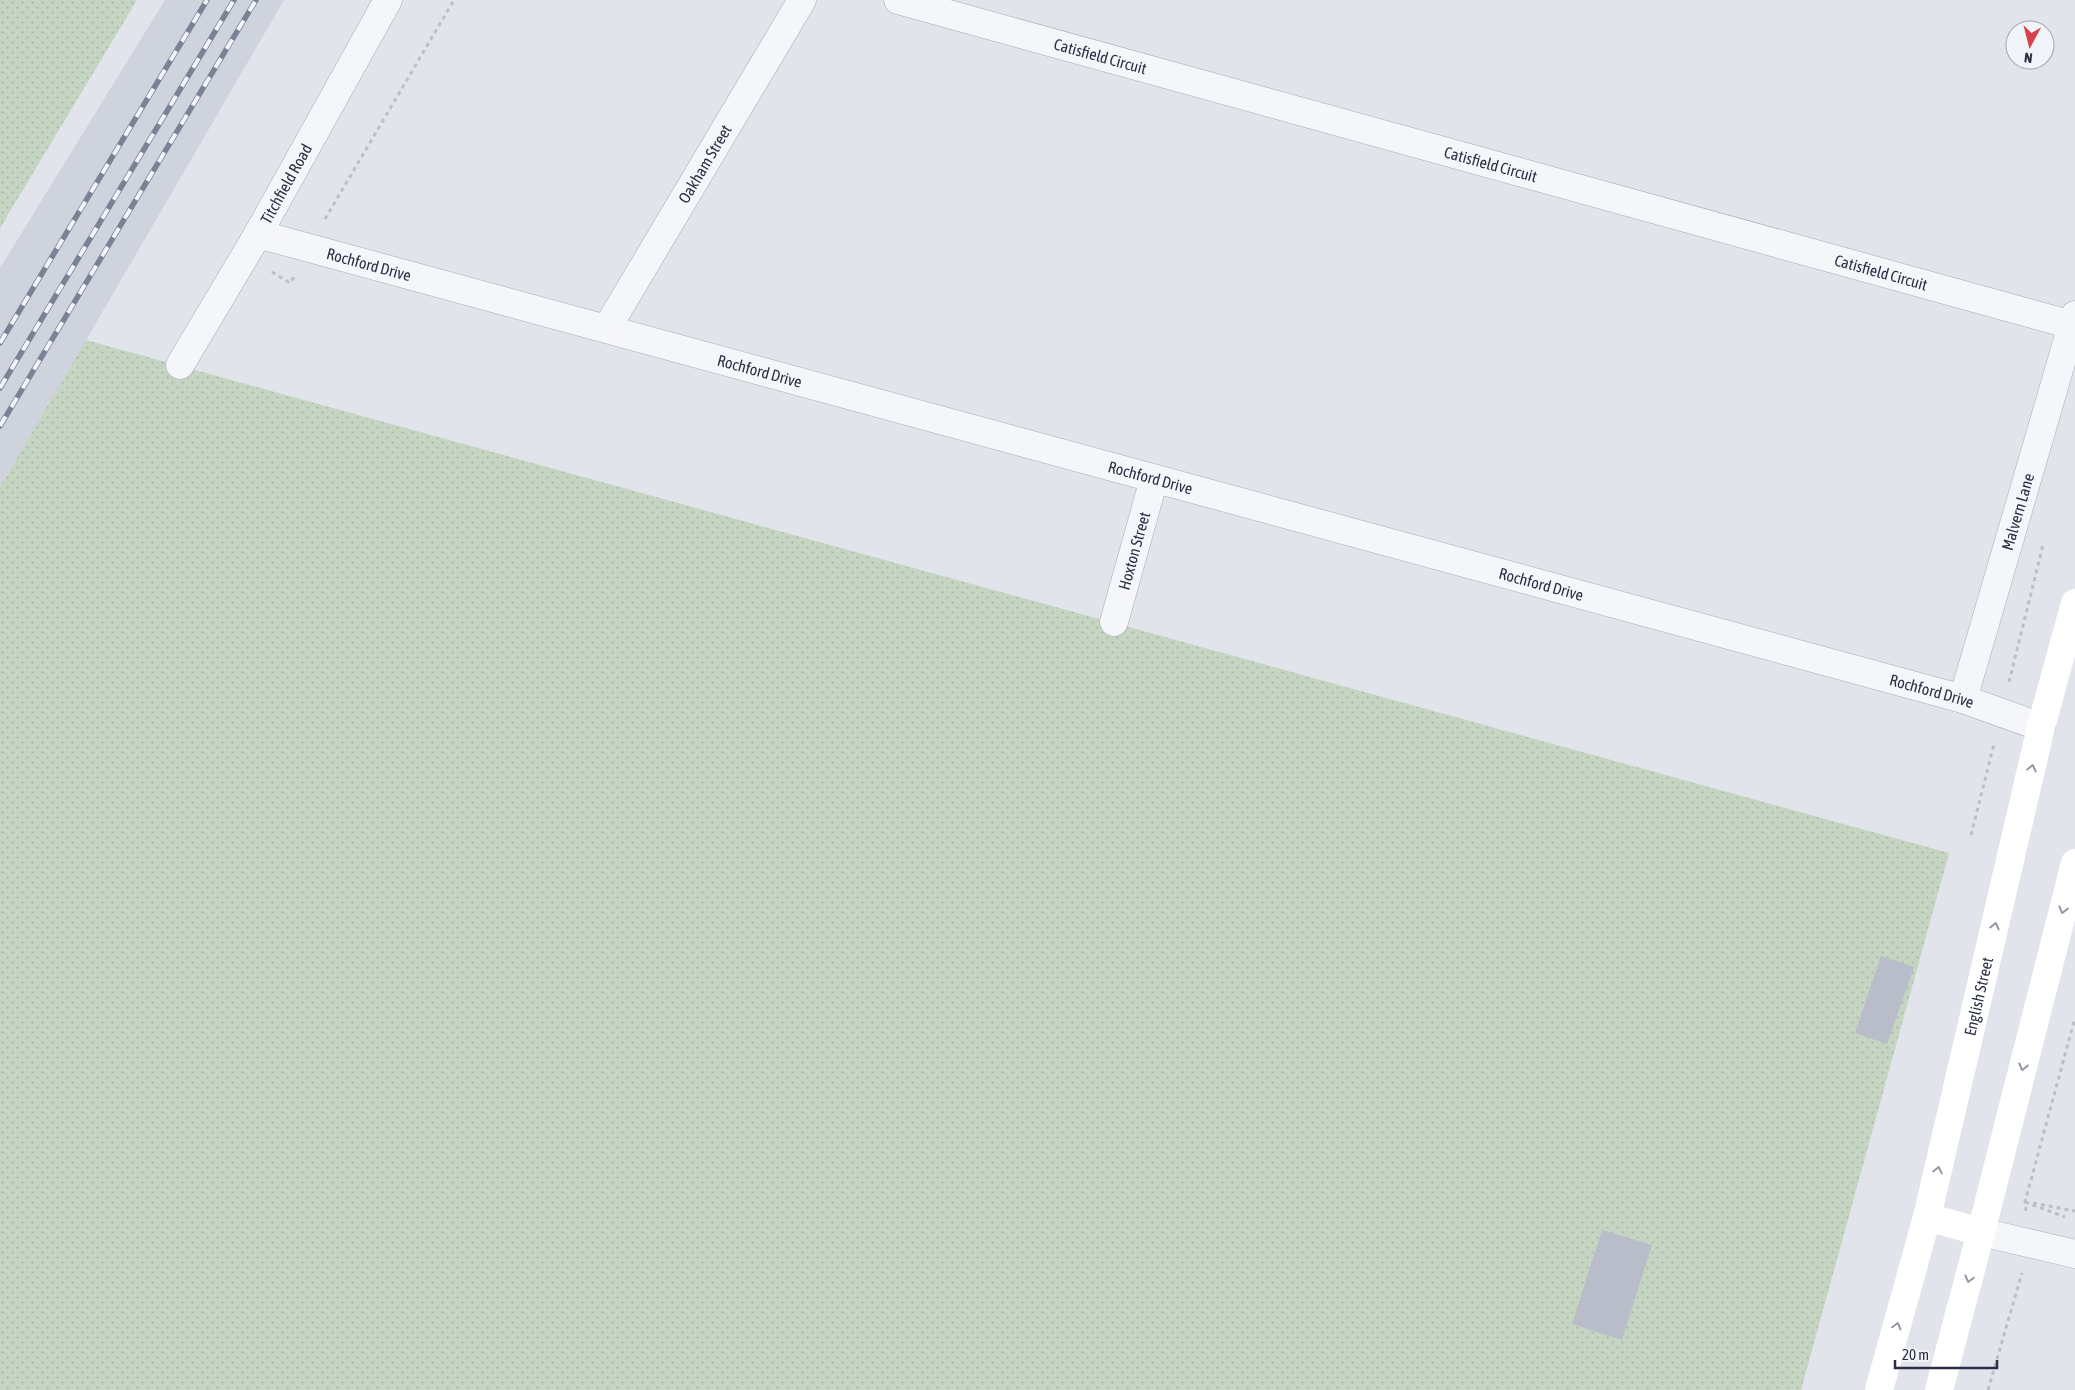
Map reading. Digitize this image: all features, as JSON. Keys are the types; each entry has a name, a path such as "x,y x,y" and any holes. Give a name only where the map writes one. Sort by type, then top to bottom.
{"street":[{"name":"Titchfield Road","path":"180,365 251,245 388,0"},
{"name":"Oakham Street","path":"607,328 802,0"},
{"name":"Catisfield Circuit","path":"898,0 2074,320"},
{"name":"Rochford Drive","path":"251,245 310,248 1963,699 2041,727"},
{"name":"Malvern Lane","path":"1963,699 2074,320"},
{"name":"Hoxton Street","path":"1114,622 1154,479"},
{"name":"English Street","path":"1879,1390 1927,1217 2041,727 2075,603"},
{"path":"1939,1390 2075,863"},
{"path":"1927,1217 2075,1254"}],"path":[{"path":"251,245 290,283 342,188 454,0"},
{"path":"1971,836 2046,536"},
{"path":"1988,1390 2031,1242 2025,1202 2075,1018"},
{"path":"2025,1202 2075,1211"},
{"path":"2025,1202 2067,1218"}],"shaded area":[{"path":"165,0 284,0 0,488 0,268"}],"green space":[{"path":"0,0 137,0 0,228"},
{"path":"86,340 1949,853 1801,1390 0,1390 0,487"}],"building":[{"path":"1881,956 1914,967 1887,1044 1855,1033"},
{"path":"1602,1230 1652,1245 1622,1340 1572,1324"}],"railway":[{"path":"0,343 207,0"},
{"path":"0,388 234,0"},
{"path":"0,426 256,0"}]}
